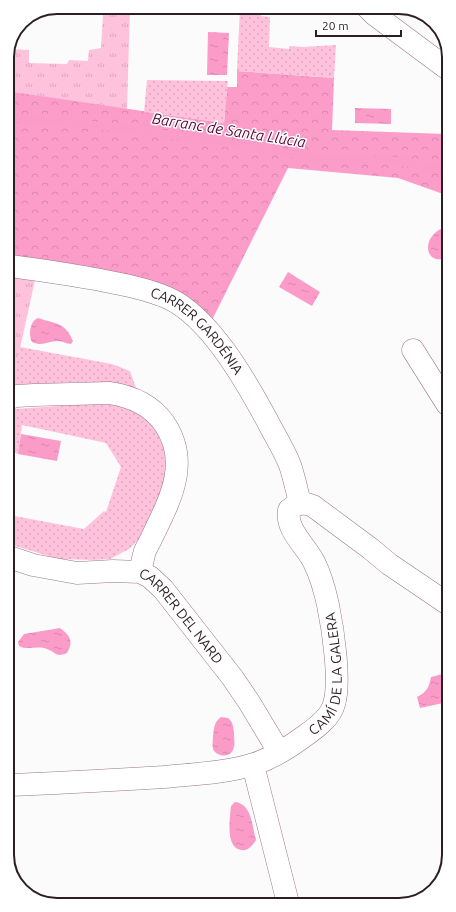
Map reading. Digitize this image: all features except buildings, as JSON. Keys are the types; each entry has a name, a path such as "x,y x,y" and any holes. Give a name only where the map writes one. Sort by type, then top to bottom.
{"street":[{"path":"374,14 442,65"},
{"name":"CARRER GARDÉNIA","path":"14,267 71,275 136,287 169,299 182,306 193,315 212,335 233,362 253,395 290,466 300,503"},
{"path":"413,350 442,396"},
{"name":"CARRER DEL NARD","path":"14,397 109,393 120,394 142,403 161,419 172,438 178,469 171,496 145,551 140,572 150,577 163,589 232,677 280,752"},
{"path":"300,503 306,503 313,506 389,564 442,600"},
{"name":"CAMÍ DE LA GALERA","path":"14,785 193,774 253,765 280,752 312,730 329,714 334,705 337,679 332,630 325,592 314,562 289,521 289,510 300,503"},
{"path":"14,559 33,565 77,573 113,571 140,572"},
{"path":"253,765 287,898"}],"green space":[{"path":"103,14 130,14 127,110 14,92 15,49 29,50 29,63 67,64 69,60 88,61 89,50 101,48"},
{"path":"240,14 261,14 261,16 270,17 269,47 289,49 289,46 303,47 336,45 334,78 237,71"},
{"path":"237,71 334,78 332,130 442,134 442,194 398,178 288,168 211,322 14,258 14,92 224,123 227,87 237,87"},
{"path":"147,80 228,81 224,123 144,112"},
{"path":"14,278 35,280 14,376"},
{"path":"20,347 112,364 130,371 137,391 109,383 77,382 14,385 14,376"},
{"path":"104,403 117,404 142,414 160,433 167,461 164,492 140,538 129,549 110,559 58,559 14,546 14,516 84,529 104,511 106,512 121,467 106,443 22,425 18,454 14,452 14,409"}],"water":[{"path":"208,32 229,33 227,75 207,75"},
{"path":"355,108 391,109 391,124 355,123"},
{"path":"442,229 442,258 438,259 433,258 429,254 428,248 432,236"},
{"path":"288,272 320,292 312,306 279,287"},
{"path":"38,318 55,323 67,330 73,341 71,344 61,341 42,344 32,342 30,328 33,322"},
{"path":"21,434 61,441 57,461 18,454"},
{"path":"60,628 70,639 70,645 67,653 58,655 43,648 26,648 19,646 18,642 24,634"},
{"path":"442,674 442,703 420,708 417,697 427,689 431,677"},
{"path":"221,717 228,718 230,720 234,732 233,751 224,756 218,754 213,749 215,725"},
{"path":"235,802 245,807 252,822 256,840 252,846 246,850 236,848 231,838 231,806"}],"waterway":[{"name":"Barranc de Santa Llúcia","path":"14,118 122,128 279,151 315,158 401,161 442,171"}]}
